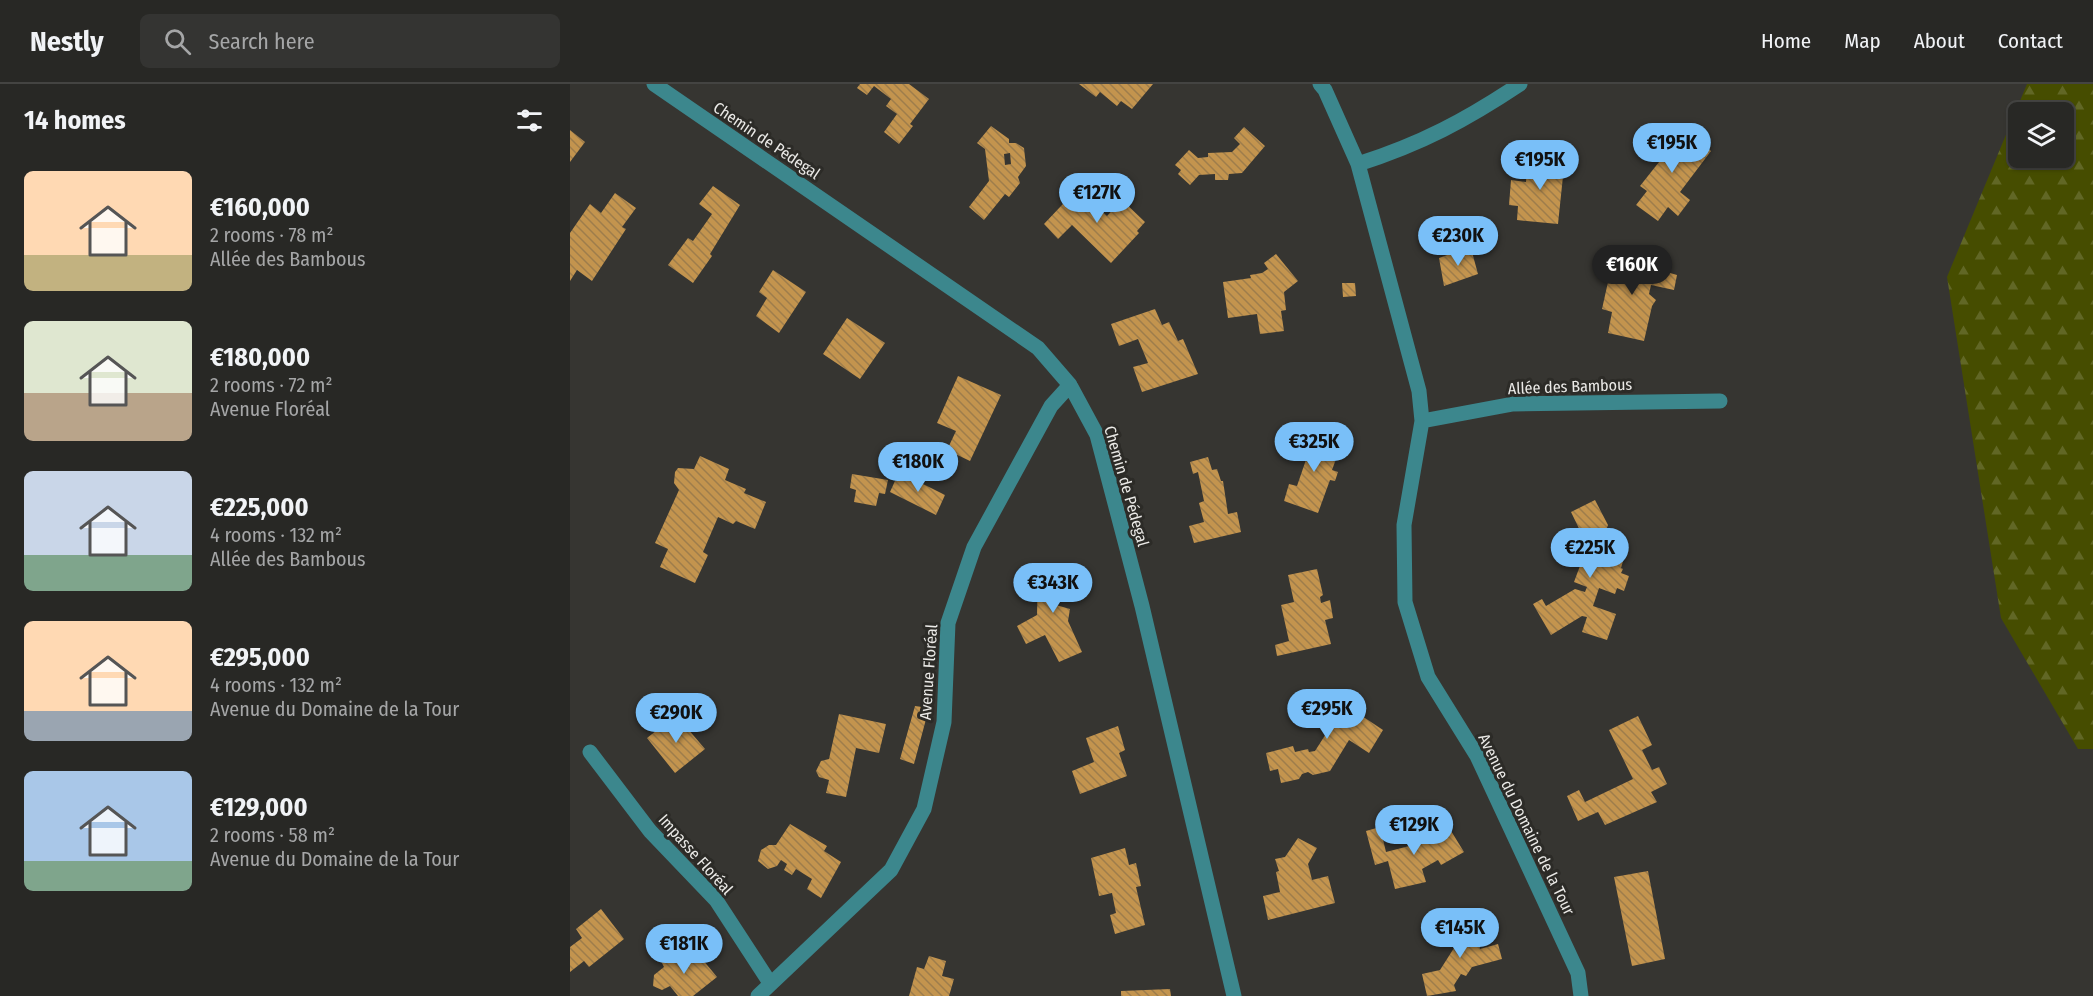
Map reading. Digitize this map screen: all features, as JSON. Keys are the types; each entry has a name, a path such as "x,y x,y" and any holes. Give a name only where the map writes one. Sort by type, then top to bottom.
{"street":[{"name":"Chemin de Pédegal","path":"654,84 1038,348 1070,385 1097,435 1142,606 1234,996"},
{"name":"Avenue du Domaine de la Tour","path":"1320,84 1325,90 1358,164 1419,391 1422,422 1404,525 1405,602 1428,677 1477,756 1578,974 1581,996"},
{"path":"1358,164 1404,149 1467,119 1520,84"},
{"name":"Avenue Floréal","path":"758,996 891,870 924,808 944,722 948,623 974,547 1051,406 1070,385"},
{"name":"Allée des Bambous","path":"1422,422 1513,404 1720,401"},
{"name":"Impasse Floréal","path":"590,752 650,831 716,900 770,983"}],"green space":[{"path":"2027,84 2093,84 2093,749 2078,749 2001,618 1947,277 2008,130 2008,168 2074,168 2074,102 2020,102"}],"building":[{"path":"860,84 909,84 929,99 910,124 913,126 899,144 884,132 897,114 886,106 891,99 874,86 867,95 857,88"},
{"path":"1079,84 1153,84 1132,109 1121,101 1117,106 1100,92 1096,97"},
{"path":"1678,125 1711,151 1680,192 1690,200 1678,216 1668,207 1658,221 1636,205 1647,191 1640,186 1663,157 1657,153"},
{"path":"991,126 1009,139 1009,143 1016,143 1024,148 1026,166 1018,177 1020,183 1009,197 1005,194 984,220 969,207 989,181 985,149 977,143","holes":["1010,153 1011,164 1005,165 1004,154"]},
{"path":"1244,127 1265,146 1242,173 1229,174 1228,180 1215,180 1215,174 1199,175 1190,185 1178,174 1181,170 1175,165 1189,150 1198,158 1208,157 1208,153 1232,152 1240,144 1234,138"},
{"path":"570,130 585,142 570,162"},
{"path":"1536,154 1565,157 1558,224 1517,220 1518,206 1509,205 1511,180 1526,182 1527,167 1534,167"},
{"path":"713,186 740,205 710,254 712,256 693,283 668,265 688,238 693,241 712,214 699,204"},
{"path":"1078,188 1107,216 1122,200 1145,222 1137,231 1139,233 1111,263 1072,225 1058,239 1044,224"},
{"path":"615,193 636,208 622,227 626,229 592,281 577,270 570,281 570,233 590,204 601,213"},
{"path":"1464,249 1472,252 1478,274 1444,286 1439,258"},
{"path":"1276,254 1298,281 1284,292 1286,310 1281,311 1284,331 1260,334 1257,314 1228,318 1223,282 1251,278 1250,275 1262,273 1268,269 1264,263"},
{"path":"1608,255 1677,275 1674,290 1651,285 1649,294 1656,300 1652,306 1644,341 1608,333 1612,312 1602,309 1610,273 1604,271"},
{"path":"773,270 806,292 779,333 756,316 767,298 759,292"},
{"path":"1342,283 1355,283 1356,296 1343,297"},
{"path":"1155,309 1162,325 1169,322 1178,341 1183,339 1198,374 1142,392 1133,367 1148,363 1138,339 1119,346 1111,324"},
{"path":"847,318 885,343 860,379 823,354"},
{"path":"958,376 1001,395 970,461 947,450 956,431 937,423"},
{"path":"1307,431 1335,441 1333,449 1339,451 1332,470 1338,472 1335,481 1330,480 1318,513 1284,501 1289,484 1297,486 1309,451 1302,449"},
{"path":"700,456 729,469 725,480 746,489 744,493 766,502 755,529 736,521 733,524 718,517 703,552 708,555 695,583 660,567 668,549 655,543 679,490 674,483 675,472 678,468 694,469"},
{"path":"1208,457 1212,470 1217,469 1223,481 1228,514 1237,512 1241,532 1194,543 1189,526 1204,522 1199,503 1204,501 1198,472 1193,474 1190,462"},
{"path":"899,472 945,495 936,515 890,492"},
{"path":"852,474 888,480 885,494 879,493 876,506 854,502 856,490 850,488"},
{"path":"1595,500 1608,525 1604,536 1628,544 1621,573 1629,576 1624,591 1617,588 1615,594 1599,588 1593,606 1616,614 1607,640 1582,632 1587,617 1582,616 1551,635 1533,604 1542,599 1546,606 1575,589 1585,592 1587,587 1574,582 1584,555 1596,559 1599,552 1589,549 1571,512"},
{"path":"1038,569 1077,571 1076,591 1057,590 1056,605 1070,609 1068,621 1082,652 1059,662 1045,635 1026,644 1017,626 1037,615"},
{"path":"1317,569 1323,595 1320,597 1321,603 1330,600 1333,618 1325,620 1331,644 1277,656 1275,645 1289,641 1281,605 1294,602 1288,575"},
{"path":"1350,690 1356,712 1383,730 1369,753 1349,740 1330,771 1313,775 1308,772 1302,774 1299,779 1281,783 1278,769 1270,771 1266,753 1293,746 1295,752 1308,749 1309,752 1315,751 1331,726 1324,710 1319,711 1316,699"},
{"path":"915,706 929,708 914,764 900,759"},
{"path":"839,714 886,724 879,753 856,748 846,797 826,793 829,780 819,777 816,771 821,761 829,759"},
{"path":"676,715 705,749 675,773 647,738"},
{"path":"1638,716 1652,745 1642,750 1652,770 1659,767 1667,784 1651,792 1657,802 1605,825 1598,812 1578,821 1567,796 1579,790 1585,802 1633,779 1609,730"},
{"path":"1118,726 1125,750 1119,753 1127,776 1080,794 1072,771 1094,762 1086,738"},
{"path":"790,824 827,846 824,851 841,862 821,898 807,889 812,879 796,869 792,875 784,870 787,864 781,860 777,866 768,869 758,861 761,850 769,845 776,845"},
{"path":"1448,826 1464,852 1441,865 1438,860 1422,869 1426,882 1395,889 1388,861 1375,865 1366,831 1380,827 1386,852 1417,844"},
{"path":"1298,838 1317,848 1308,864 1312,880 1328,876 1335,903 1268,920 1263,896 1280,892 1276,872 1279,871 1275,859 1285,857"},
{"path":"1125,848 1129,865 1136,863 1141,886 1136,887 1145,925 1115,934 1110,915 1116,913 1112,893 1099,896 1091,858"},
{"path":"1648,871 1665,959 1632,966 1614,877"},
{"path":"601,909 624,939 589,967 584,961 570,972 570,947 582,938 576,929"},
{"path":"1473,919 1480,949 1498,944 1502,959 1472,967 1466,976 1461,974 1454,985 1456,991 1427,996 1422,974 1440,970 1454,948 1448,925"},
{"path":"677,949 687,963 698,954 717,977 693,996 678,996 670,986 662,990 653,986 654,975 664,967 661,961"},
{"path":"929,956 946,961 942,976 954,979 949,996 909,996 917,967 924,969"},
{"path":"1170,989 1171,996 1121,996 1121,991"}]}
